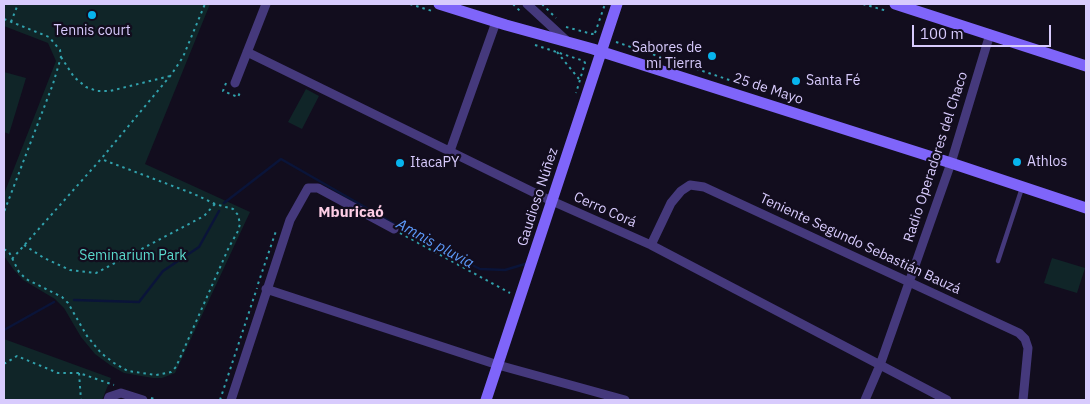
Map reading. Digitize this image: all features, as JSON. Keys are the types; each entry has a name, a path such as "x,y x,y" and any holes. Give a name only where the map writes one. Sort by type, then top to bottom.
{"main road":[{"name":"25 de Mayo","path":"439,4 602,52 1086,208"},
{"name":"Gaudioso Núñez","path":"486,400 617,4"},
{"path":"895,4 1086,66"}],"street":[{"path":"234,83 266,4"},
{"path":"527,4 567,42"},
{"path":"450,151 496,22"},
{"name":"Radio Operadores del Chaco","path":"866,400 951,163 990,34"},
{"name":"Cerro Corá","path":"247,52 552,201 651,245 947,400"},
{"name":"Teniente Segundo Sebastián Bauzá","path":"651,245 671,204 681,192 690,186 704,187 1019,333 1026,339 1028,348 1023,400"},
{"path":"231,400 290,220 308,188 318,188 394,229"},
{"path":"266,289 498,365 625,400"},
{"path":"108,400 109,397 121,393 142,400"}],"lane":[{"path":"998,262 1022,187"}],"path":[{"path":"11,22 18,4"},
{"path":"12,259 101,159 172,75 183,57 205,4"},
{"path":"513,4 524,14"},
{"path":"542,4 560,21"},
{"path":"591,38 605,4"},
{"path":"4,19 49,37 60,50 61,57 53,84 4,212"},
{"path":"566,27 594,33"},
{"name":"25 de Mayo","path":"615,40 616,43 793,101"},
{"path":"530,43 584,61"},
{"path":"557,52 580,80"},
{"path":"61,57 74,77 86,87 96,90 110,91 172,75"},
{"path":"4,249 9,252 19,272 26,279 62,297 68,303 87,336 101,353 114,363 128,371 156,376 172,372 238,231 240,224 238,215 233,209 215,204 194,194 101,159"},
{"path":"24,245 44,258 70,270 96,273 204,216 215,204"},
{"path":"394,229 512,294"},
{"path":"4,364 17,356 57,373 79,372 107,383"},
{"path":"79,372 81,400"}],"green space":[{"name":"Seminarium Park","path":"4,4 210,4 145,164 250,212 175,373 162,378 153,378 124,373 110,365 95,354 81,337 64,308 55,299 23,280 4,256 4,194 56,61 48,43 4,26"},
{"path":"4,72 26,78 9,134 4,132"},
{"path":"306,89 319,96 302,129 288,122"},
{"path":"1052,258 1085,268 1077,293 1044,283"},
{"path":"4,339 111,378 102,400 4,400"}],"waterway":[{"name":"Amnis pluvia","path":"224,203 281,159 410,233 480,269 505,270 525,264"},
{"name":"Amnis pluvia","path":"74,300 139,302 163,271 199,247 219,211"},
{"name":"Amnis pluvia","path":"4,330 54,302"}],"place":[{"name":"Tennis court","path":"92,15"},
{"name":"Sabores de mi Tierra","path":"712,56"},
{"name":"Santa Fé","path":"796,81"},
{"name":"Athlos","path":"1017,162"},
{"name":"ItacaPY","path":"400,163"}],"district":[{"name":"Mburicaó","path":"351,213"}]}
